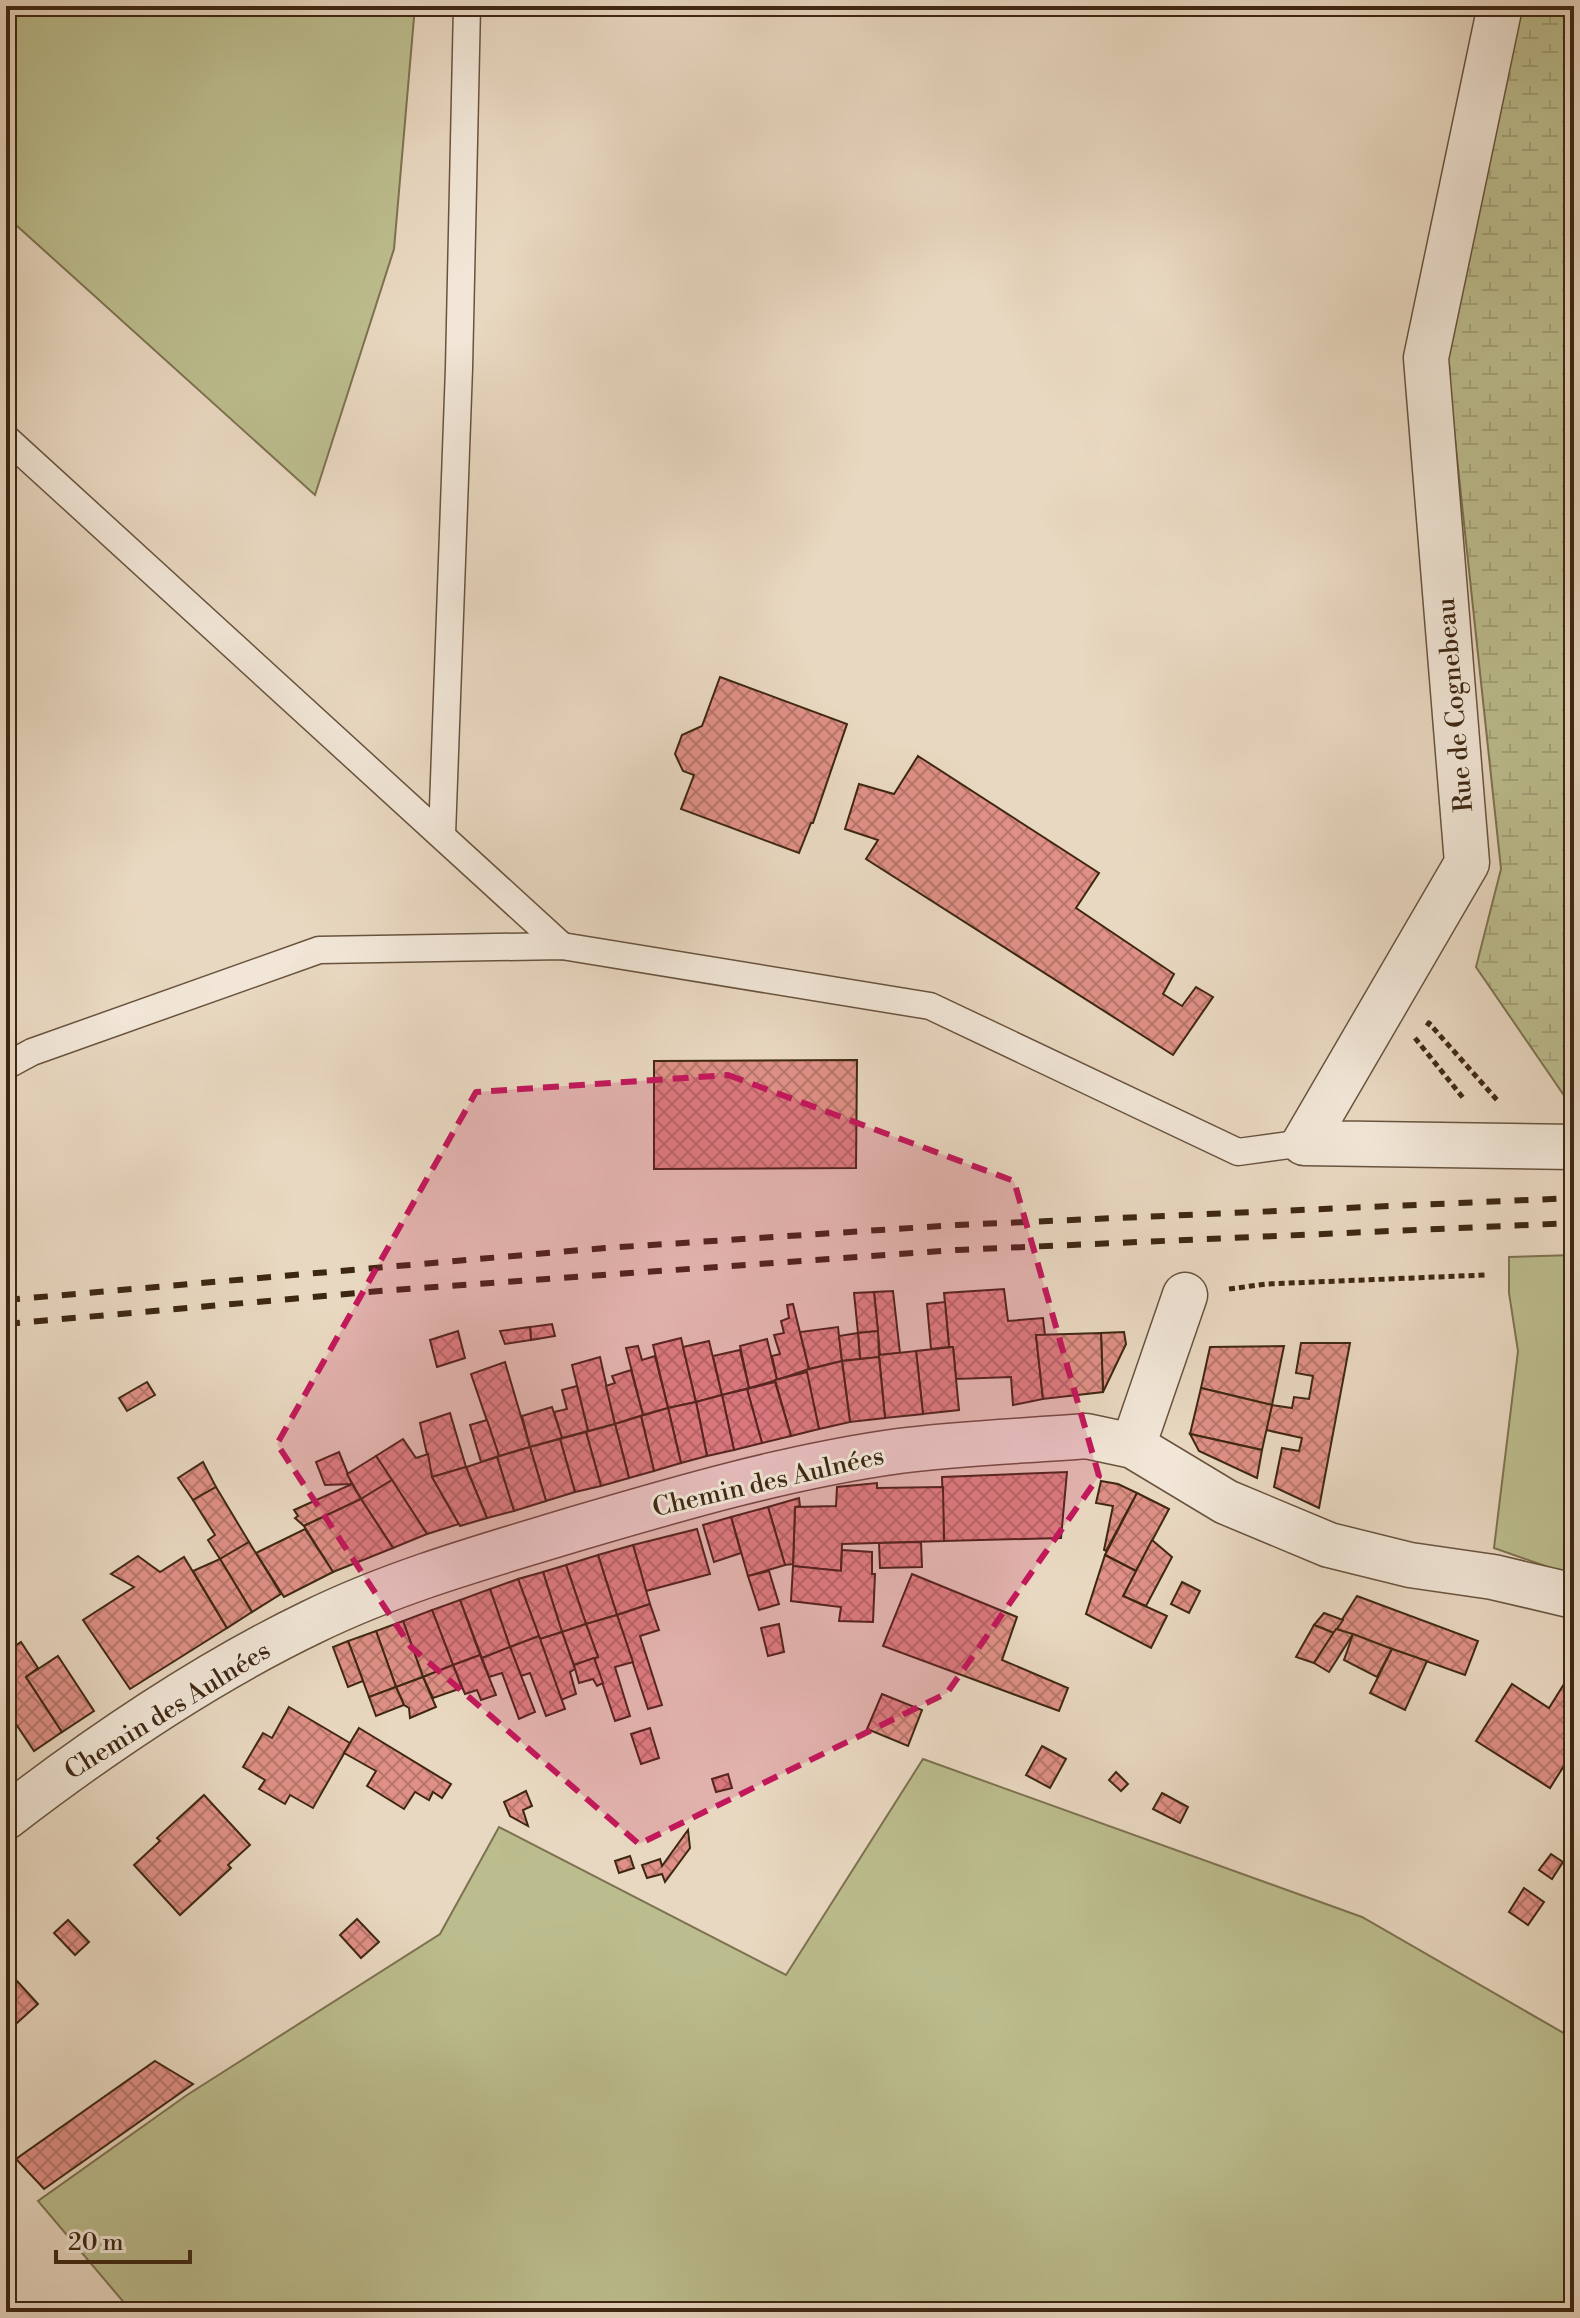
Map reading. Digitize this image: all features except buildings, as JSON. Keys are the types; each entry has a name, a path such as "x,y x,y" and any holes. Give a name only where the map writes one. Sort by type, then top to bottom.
{"street":[{"name":"Rue de Cognebeau","path":"1304,1143 1467,863 1426,358 1500,6"},
{"path":"1304,1143 1574,1147"},
{"path":"1133,1446 1185,1295"},
{"name":"Chemin des Aulnées","path":"6,1817 81,1762 202,1682 312,1622 385,1591 468,1561 650,1507 898,1451 1086,1436 1133,1446 1226,1502 1329,1545 1410,1565 1493,1577 1574,1596"}],"lane":[{"path":"442,835 459,368 467,6"},
{"path":"6,438 562,946"},
{"path":"6,1066 32,1052 319,950 562,946 930,1006 1238,1152 1304,1143"}],"path":[{"path":"1469,1104 1415,1038 1429,1023 1518,1124 1529,1147"},
{"path":"1185,1295 1266,1284 1485,1275"}],"highlighted area":[{"path":"728,1075 1014,1181 1099,1476 947,1693 639,1844 411,1647 277,1444 476,1092"}],"green space":[{"path":"6,6 415,6 394,249 315,495 6,216"},
{"path":"1517,6 1574,6 1574,1110 1476,967 1501,869 1446,355"},
{"path":"1574,1255 1574,1576 1494,1548 1518,1351 1509,1293 1509,1257"},
{"path":"923,1759 1362,1917 1574,2039 1574,2312 132,2312 38,2201 187,2095 440,1934 499,1827 786,1975"}],"railway":[{"path":"6,1300 605,1248 957,1225 1574,1198"},
{"path":"6,1324 392,1290 956,1250 1574,1223"}]}
